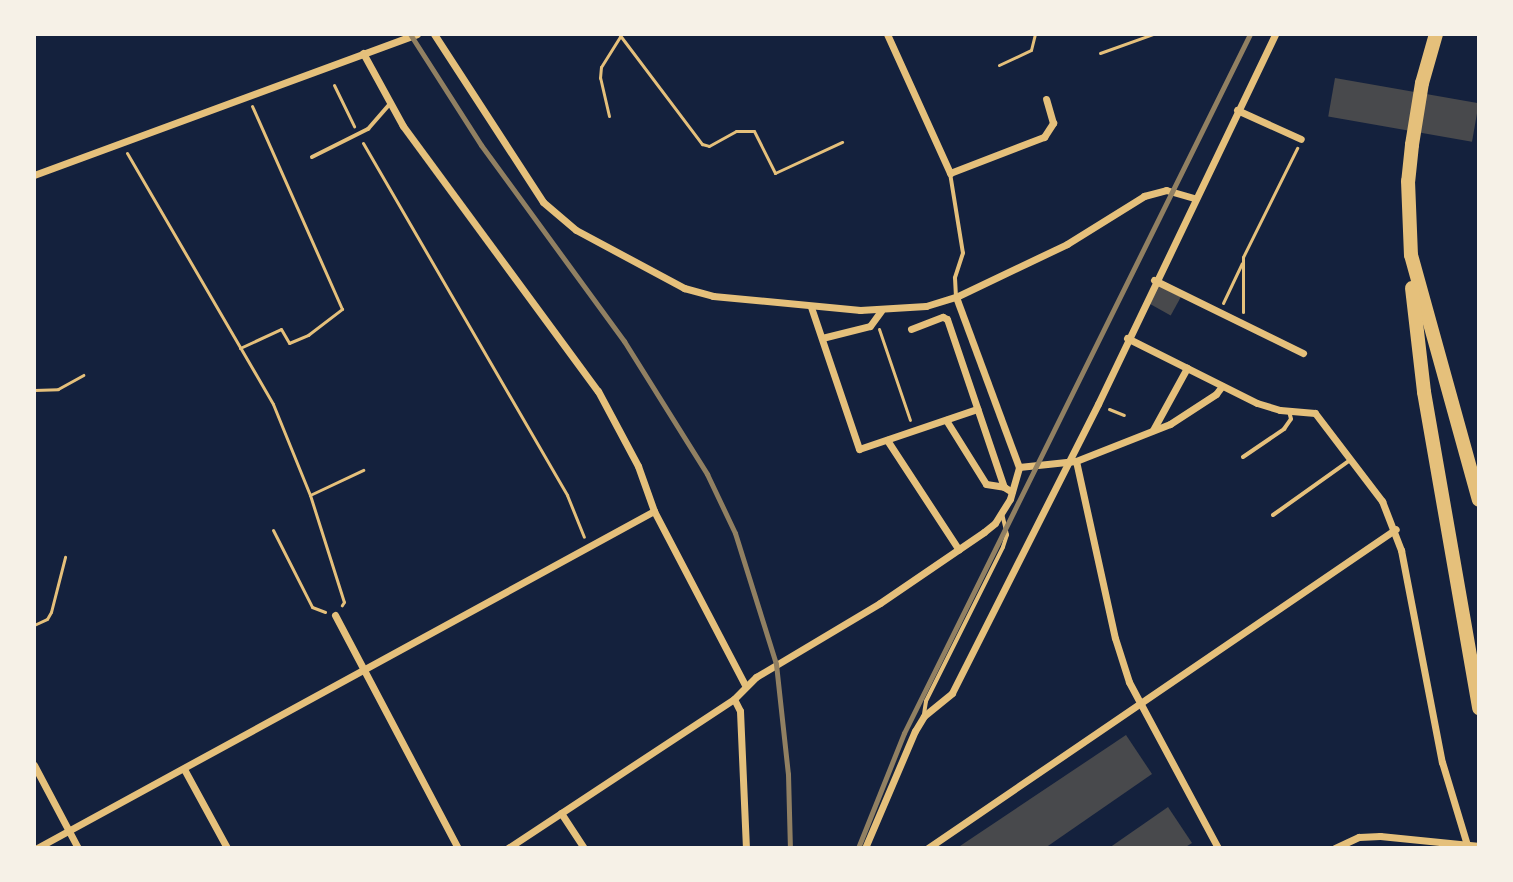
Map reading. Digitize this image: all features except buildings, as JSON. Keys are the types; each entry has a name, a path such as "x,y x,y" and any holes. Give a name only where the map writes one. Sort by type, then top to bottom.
{"highway":[{"path":"1436,34 1422,83 1412,145 1408,181 1411,255 1419,361 1479,708"},
{"path":"1411,255 1479,500"}],"street":[{"path":"34,175 403,36 417,34"},
{"path":"434,34 543,202 576,230 684,288 763,303 811,307 881,311 926,306 956,297 1067,244 1133,200 1166,190 1194,198"},
{"path":"887,34 950,173 1044,137 1053,123 1046,99"},
{"path":"875,848 866,845 901,758 924,716 952,693 1071,462 1154,280 1275,34"},
{"path":"363,53 389,105 598,391 638,466 654,511 745,685"},
{"path":"1237,110 1301,139"},
{"path":"1154,280 1303,353"},
{"path":"508,848 734,699 745,685 959,550 1002,514 1019,467 956,297"},
{"path":"811,307 859,449 977,409"},
{"path":"822,338 873,324 881,311"},
{"path":"911,329 943,317 947,319 1004,487"},
{"path":"1127,338 1257,403 1289,411 1309,410 1323,419 1382,501 1396,529 1442,762 1467,845"},
{"path":"1152,432 1187,368"},
{"path":"1019,467 1071,462 1152,432 1216,394 1222,386"},
{"path":"946,420 986,484 1004,487 1012,492"},
{"path":"887,440 959,550"},
{"path":"1071,462 1115,638 1139,707 1218,848"},
{"path":"37,848 654,511"},
{"path":"928,848 1396,529"},
{"path":"335,615 458,848"},
{"path":"734,699 740,711 746,848"},
{"path":"34,765 78,848"},
{"path":"184,769 227,848"},
{"path":"561,813 584,848"},
{"path":"1335,848 1359,837 1380,836 1479,846"}],"lane":[{"path":"312,157 368,129 389,105"},
{"path":"950,173 963,253 955,278 956,297"},
{"path":"1243,457 1289,425 1289,411"},
{"path":"1273,515 1352,459"},
{"path":"924,716 926,701 1003,547 1007,535 1002,514"}],"path":[{"path":"999,65 1031,50 1035,34"},
{"path":"1100,53 1153,34"},
{"path":"609,116 601,67 620,36 702,144 709,146 736,131 754,131 775,173 842,142"},
{"path":"334,85 358,134 567,495 589,548"},
{"path":"240,348 281,329 289,343 308,335 342,309 247,96"},
{"path":"1219,312 1301,139"},
{"path":"121,143 273,404 310,495 344,602 335,615 312,607 273,530"},
{"path":"1243,260 1243,323"},
{"path":"873,324 883,333 914,430"},
{"path":"34,390 58,389 83,375"},
{"path":"1098,404 1124,415"},
{"path":"310,495 363,470"},
{"path":"34,625 47,619 51,612 65,557"}],"railway":[{"path":"410,34 481,145 624,341 707,474 735,533 776,664 788,774 790,848"},
{"path":"858,848 904,733 1250,34"}]}
